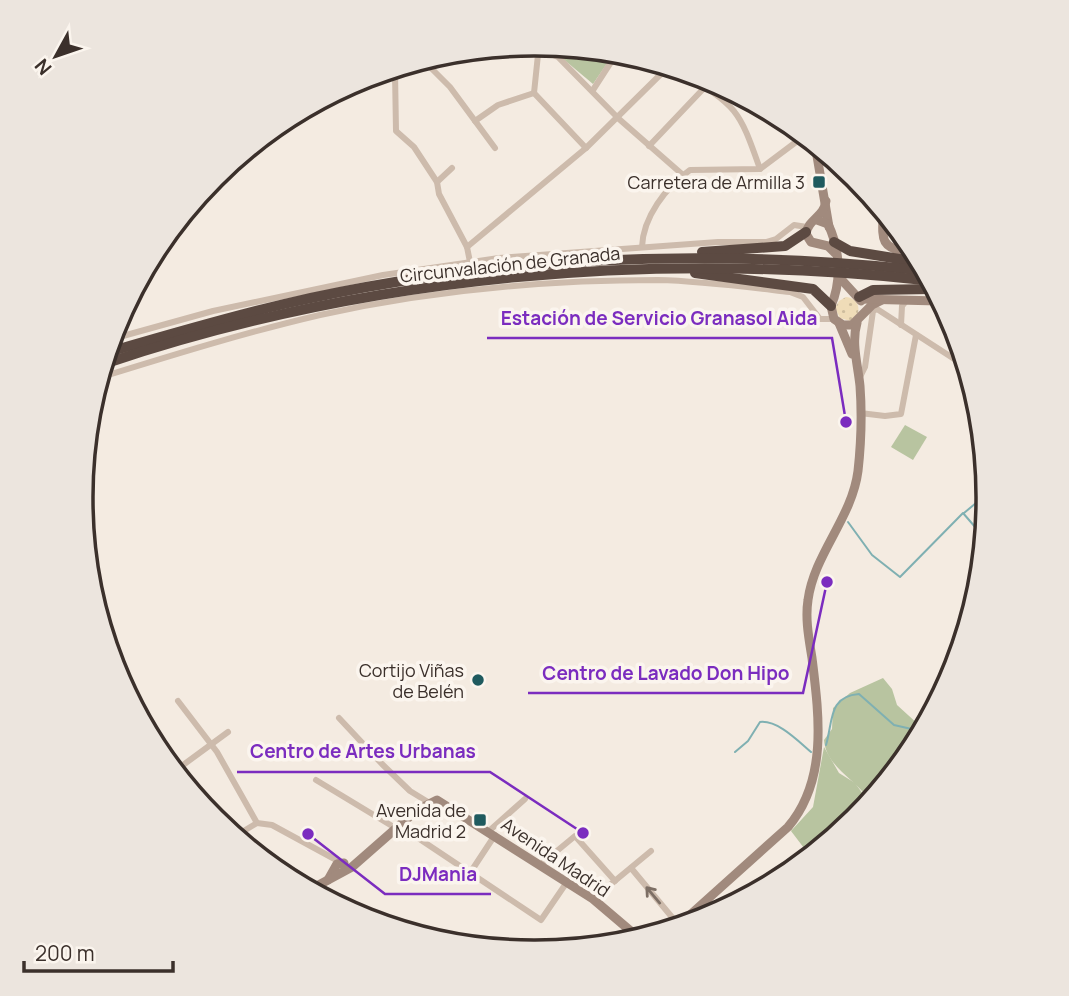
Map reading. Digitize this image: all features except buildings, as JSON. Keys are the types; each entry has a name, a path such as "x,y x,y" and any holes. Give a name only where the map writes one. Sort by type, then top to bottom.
{"highway":[{"path":"634,260 649,255 785,246 806,229"},
{"path":"829,237 850,251 907,260"},
{"name":"Circunvalación de Granada","path":"118,349 284,304 348,291 473,272 634,260 913,270"},
{"name":"Circunvalación de Granada","path":"115,361 274,317 380,296 520,276 662,268 826,266"},
{"path":"662,268 813,289 834,301"},
{"name":"Circunvalación de Granada","path":"850,268 918,278"},
{"path":"857,297 873,290 924,289"}],"street":[{"path":"538,56 534,93 586,148"},
{"path":"558,57 619,119 683,175"},
{"path":"593,90 611,63"},
{"path":"431,68 450,87 495,148"},
{"path":"467,247 619,119 661,74"},
{"path":"395,78 396,131 414,147 437,182 439,194 467,247 470,262"},
{"path":"649,146 703,89"},
{"path":"475,121 498,104 534,93"},
{"path":"716,95 738,113 760,169"},
{"path":"642,247 643,233 653,211 690,170 760,169 796,142"},
{"path":"818,159 829,237"},
{"path":"437,182 452,167"},
{"path":"806,229 817,220 826,201"},
{"path":"817,220 829,237 836,255 839,276 834,301 836,321 858,368"},
{"path":"123,336 213,311 321,286 470,262 642,247 766,242 776,239 794,225 806,229"},
{"path":"883,226 882,241 892,250 902,251"},
{"path":"806,229 811,242 829,237"},
{"path":"839,276 857,297 863,312"},
{"path":"111,374 204,345 318,316 394,302 570,283 659,280 790,292 803,297 817,317 847,326 857,323"},
{"path":"834,301 857,297 930,301"},
{"path":"691,911 788,827 801,809 809,791 820,729 807,601 814,575 853,494 858,471 860,413 854,334 863,312 882,300"},
{"path":"893,300 901,325"},
{"path":"900,316 902,306 907,300"},
{"path":"859,379 865,367 873,311 877,309 954,359"},
{"path":"860,413 885,416 901,414 916,335"},
{"path":"178,701 212,745 257,824"},
{"path":"320,884 341,868 359,862 428,802 410,791 339,718"},
{"path":"183,765 228,732"},
{"path":"316,780 398,828 541,920 567,882"},
{"path":"470,873 492,833 524,799"},
{"name":"Avenida Madrid","path":"428,802 437,800 445,803 593,899 629,930"},
{"path":"244,831 257,824 272,825 326,855 341,868"},
{"path":"540,865 575,836 615,881"},
{"path":"593,899 651,851"},
{"path":"631,868 675,918"}],"green space":[{"path":"563,57 608,62 593,84"},
{"path":"905,425 927,437 913,460 891,447"},
{"path":"883,678 892,689 897,705 915,722 902,744 864,793 830,758 824,740 832,729 833,708 850,693"},
{"path":"824,747 839,773 855,783 863,794 804,849 791,831 813,807"}],"sand":[{"path":"846,297 854,300 858,307 858,313 850,321 840,318 835,308 839,301"}],"waterway":[{"path":"964,513 976,503"},
{"path":"848,522 872,555 900,577 963,513 976,528"},
{"path":"826,745 837,705 849,696 859,694 894,725 911,729"},
{"path":"735,752 748,741 760,722 781,728 811,752"}],"place":[{"name":"Carretera de Armilla 3","path":"819,182"},
{"name":"Estación de Servicio Granasol Aida","path":"846,422"},
{"name":"Centro de Lavado Don Hipo","path":"827,582"},
{"name":"Cortijo Viñas de Belén","path":"478,680"},
{"name":"Avenida de Madrid 2","path":"480,820"},
{"name":"Centro de Artes Urbanas","path":"583,833"},
{"name":"DJMania","path":"308,834"}]}
